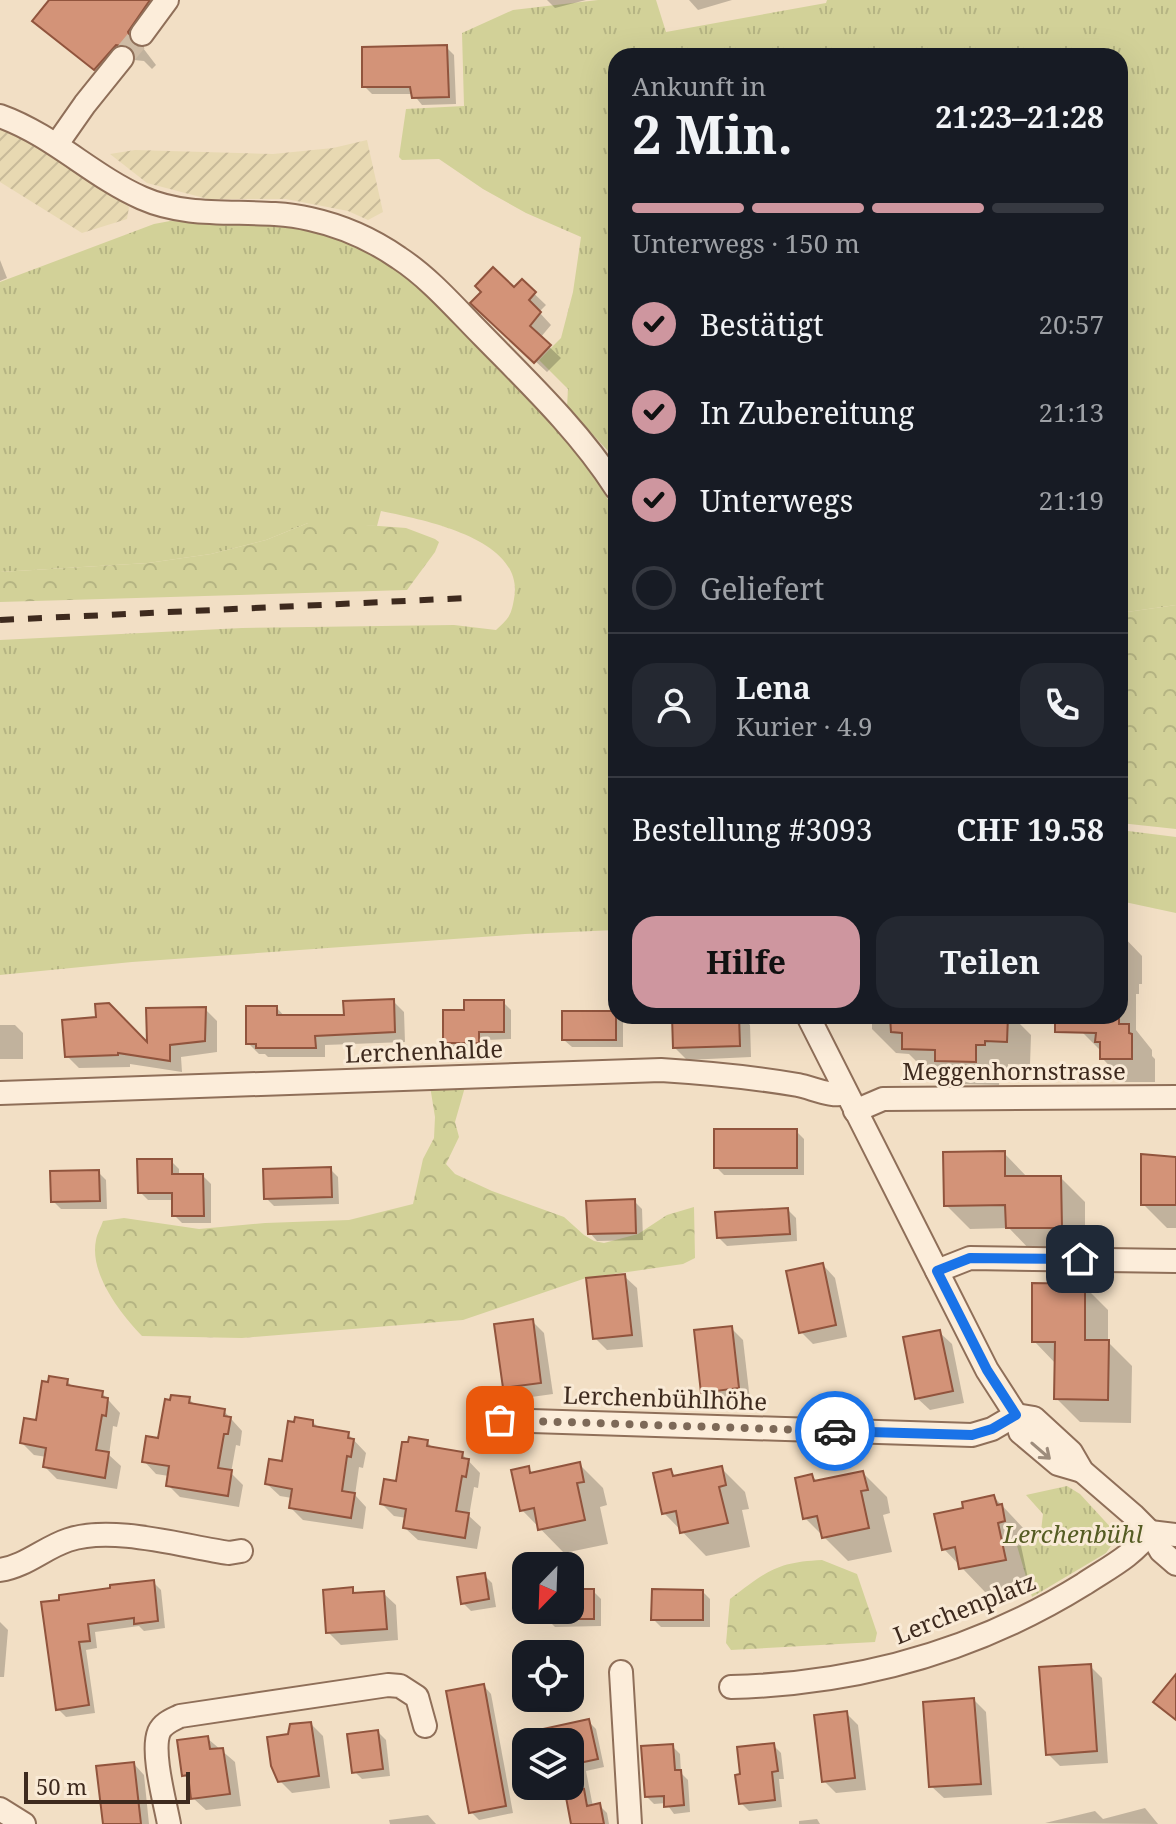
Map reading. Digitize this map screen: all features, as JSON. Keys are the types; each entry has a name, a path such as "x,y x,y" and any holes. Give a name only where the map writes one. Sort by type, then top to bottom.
{"street":[{"path":"142,34 167,0"},
{"path":"57,144 122,58"},
{"path":"0,116 57,144 143,199 200,213 278,214 309,219 348,230 400,258 436,288 523,376 582,440 608,477"},
{"path":"812,1024 987,1370 1016,1415 1034,1418 1071,1452 1082,1471 1150,1532 1161,1551 1176,1564"},
{"name":"Lerchenhalde","path":"0,1093 661,1070 742,1075 817,1088 851,1102"},
{"name":"Meggenhornstrasse","path":"851,1102 883,1099 1176,1097"},
{"path":"937,1271 970,1258 1176,1261"},
{"name":"Lerchenbühlhöhe","path":"500,1420 972,1435 992,1429 1016,1415"},
{"path":"1150,1532 1176,1535"},
{"name":"Lerchenplatz","path":"731,1687 788,1685 916,1660 992,1632 1065,1595 1138,1550 1150,1532"},
{"path":"0,1570 13,1568 68,1540 98,1534 229,1553 241,1551"},
{"path":"621,1672 630,1824"},
{"path":"169,1824 157,1749 160,1731 168,1721 180,1716 388,1685 400,1686 417,1697 425,1726"},
{"path":"0,1809 24,1824"}],"shaded area":[{"path":"0,128 43,146 104,187 129,207 127,219 82,233 0,182"},
{"path":"367,140 383,212 368,220 348,211 286,199 208,199 147,183 110,154 135,150 273,154 333,148"}],"green space":[{"path":"598,0 656,0 666,32 826,3 827,0 1176,0 1176,605 1128,612 1128,48 608,48 608,451 567,407 568,389 539,360 561,338 573,292 581,237 526,213 439,159 402,160 399,157 406,109 464,106 462,33 513,10"},
{"path":"170,221 308,230 339,238 385,261 426,294 548,420 578,455 605,494 608,500 608,930 132,962 0,975 0,640 242,628 454,625 496,630 509,616 513,605 513,578 504,561 489,547 445,527 381,511 377,526 308,523 266,540 211,554 148,563 0,572 0,282 154,224"},
{"path":"308,523 406,528 439,542 407,590 0,602 0,572 148,563 211,554 266,540"},
{"path":"1176,605 1176,829 1128,824 1128,612"},
{"path":"1128,831 1176,837 1176,913 1128,903"},
{"path":"430,1086 465,1087 455,1122 459,1137 446,1164 455,1174 564,1217 584,1235 604,1243 638,1234 667,1215 694,1207 695,1258 683,1264 586,1278 463,1320 242,1338 142,1336 108,1292 95,1253 103,1221 124,1218 199,1229 349,1220 413,1204 423,1159 434,1138 435,1117"},
{"name":"Lerchenbühl","path":"1067,1486 1080,1494 1114,1531 1113,1543 1106,1553 1032,1597 1017,1546 1028,1544 1026,1535 1041,1531 1043,1514 1026,1495"},
{"path":"822,1560 857,1574 877,1633 875,1642 731,1650 726,1643 730,1599 772,1570 793,1563"}],"building":[{"path":"49,0 150,0 128,32 133,45 142,48 135,56 130,47 116,45 94,70 32,21"},
{"path":"447,45 449,97 412,98 410,87 362,87 362,47"},
{"path":"493,267 514,287 522,279 536,292 529,300 541,312 530,326 551,345 534,363 470,303 481,292 475,286"},
{"path":"394,999 395,1032 315,1036 316,1048 256,1048 256,1044 246,1044 246,1006 277,1006 277,1015 344,1015 343,1001"},
{"path":"464,1000 504,1000 504,1032 479,1032 479,1043 443,1043 443,1010 464,1010"},
{"path":"109,1003 147,1042 146,1008 206,1007 205,1041 170,1045 170,1061 118,1053 65,1057 62,1020 96,1017 95,1004"},
{"path":"562,1011 608,1011 608,1024 616,1024 616,1040 562,1040"},
{"path":"672,1024 739,1024 740,1046 673,1048"},
{"path":"890,1024 1008,1024 1007,1042 985,1041 985,1045 976,1045 976,1062 935,1061 935,1050 902,1049 902,1033 891,1032"},
{"path":"1055,1024 1129,1024 1132,1059 1100,1059 1100,1042 1095,1042 1096,1033 1055,1032"},
{"path":"714,1129 797,1129 797,1168 714,1168"},
{"path":"1005,1151 1005,1176 1061,1176 1062,1228 1006,1228 1005,1205 944,1206 943,1152"},
{"path":"1141,1154 1176,1157 1176,1205 1141,1205"},
{"path":"137,1159 172,1159 172,1174 203,1174 204,1216 172,1216 172,1193 138,1193"},
{"path":"331,1167 332,1197 264,1199 263,1169"},
{"path":"99,1170 100,1201 51,1202 50,1171"},
{"path":"635,1199 636,1233 588,1234 586,1201"},
{"path":"788,1208 790,1234 717,1238 715,1212"},
{"path":"823,1263 836,1325 799,1333 786,1271"},
{"path":"625,1274 632,1335 593,1339 586,1278"},
{"path":"1032,1283 1085,1284 1085,1340 1109,1340 1108,1400 1054,1399 1055,1342 1032,1342"},
{"path":"533,1319 541,1383 503,1388 494,1324"},
{"path":"732,1326 739,1388 701,1393 694,1330"},
{"path":"940,1330 953,1391 915,1399 903,1337"},
{"path":"49,1376 68,1379 67,1385 103,1391 102,1397 108,1398 96,1450 109,1452 105,1478 43,1467 46,1448 20,1443 24,1418 36,1420 42,1381 48,1382"},
{"path":"171,1395 190,1397 189,1403 225,1409 224,1416 231,1417 228,1434 224,1434 218,1468 232,1470 228,1496 166,1486 169,1466 142,1462 146,1436 158,1438 165,1399 170,1400"},
{"path":"295,1417 313,1420 313,1426 349,1432 348,1438 354,1439 351,1457 347,1456 342,1491 355,1493 351,1518 289,1508 292,1489 265,1484 269,1459 282,1461 288,1421 294,1422"},
{"path":"409,1437 428,1440 427,1446 463,1452 462,1458 469,1459 466,1477 462,1476 456,1511 469,1513 465,1538 403,1528 406,1509 380,1504 384,1479 396,1481 402,1442 408,1442"},
{"path":"580,1462 584,1482 577,1483 585,1520 538,1530 534,1508 520,1511 511,1470 529,1466 530,1473"},
{"path":"722,1466 726,1485 719,1487 728,1523 680,1533 676,1511 662,1514 653,1473 671,1469 673,1476"},
{"path":"863,1471 868,1490 861,1491 869,1528 822,1538 817,1516 803,1519 795,1478 812,1474 814,1481"},
{"path":"994,1495 997,1505 1002,1504 1005,1521 998,1523 1006,1560 959,1569 955,1547 942,1550 934,1514 963,1508 962,1502"},
{"path":"485,1573 489,1599 461,1604 457,1577"},
{"path":"154,1580 158,1621 134,1624 134,1618 88,1624 90,1641 79,1642 89,1705 56,1710 41,1602 59,1600 59,1595 110,1588 110,1585"},
{"path":"353,1587 353,1593 384,1591 387,1629 326,1633 323,1590"},
{"path":"584,1589 594,1589 594,1619 584,1619"},
{"path":"652,1589 703,1590 703,1620 651,1620"},
{"path":"1091,1664 1097,1751 1046,1755 1039,1667"},
{"path":"1176,1674 1176,1720 1153,1702"},
{"path":"484,1684 506,1806 469,1813 446,1691"},
{"path":"974,1698 981,1784 929,1787 923,1702"},
{"path":"847,1711 855,1778 822,1782 814,1715"},
{"path":"589,1719 598,1759 584,1762 584,1728 548,1728"},
{"path":"311,1722 319,1776 278,1782 271,1766 267,1737 288,1734 290,1724"},
{"path":"378,1730 383,1769 352,1773 347,1734"},
{"path":"208,1736 210,1749 223,1748 230,1794 191,1799 188,1775 182,1776 177,1740"},
{"path":"774,1743 778,1771 772,1772 775,1800 739,1804 735,1775 740,1774 737,1747"},
{"path":"673,1744 675,1770 681,1770 684,1805 664,1807 664,1796 645,1797 641,1746"},
{"path":"134,1762 141,1824 103,1824 96,1766"},
{"path":"584,1789 587,1806 600,1803 604,1824 571,1824 566,1800 584,1800"}],"tunnel":[{"path":"122,58 142,34"}],"railway":[{"path":"0,620 468,598"}],"way so far":[{"path":"500,1420 835,1431"}],"route":[{"path":"835,1431 972,1435 992,1429 1016,1415 987,1370 937,1271 970,1258 1080,1259"}]}
